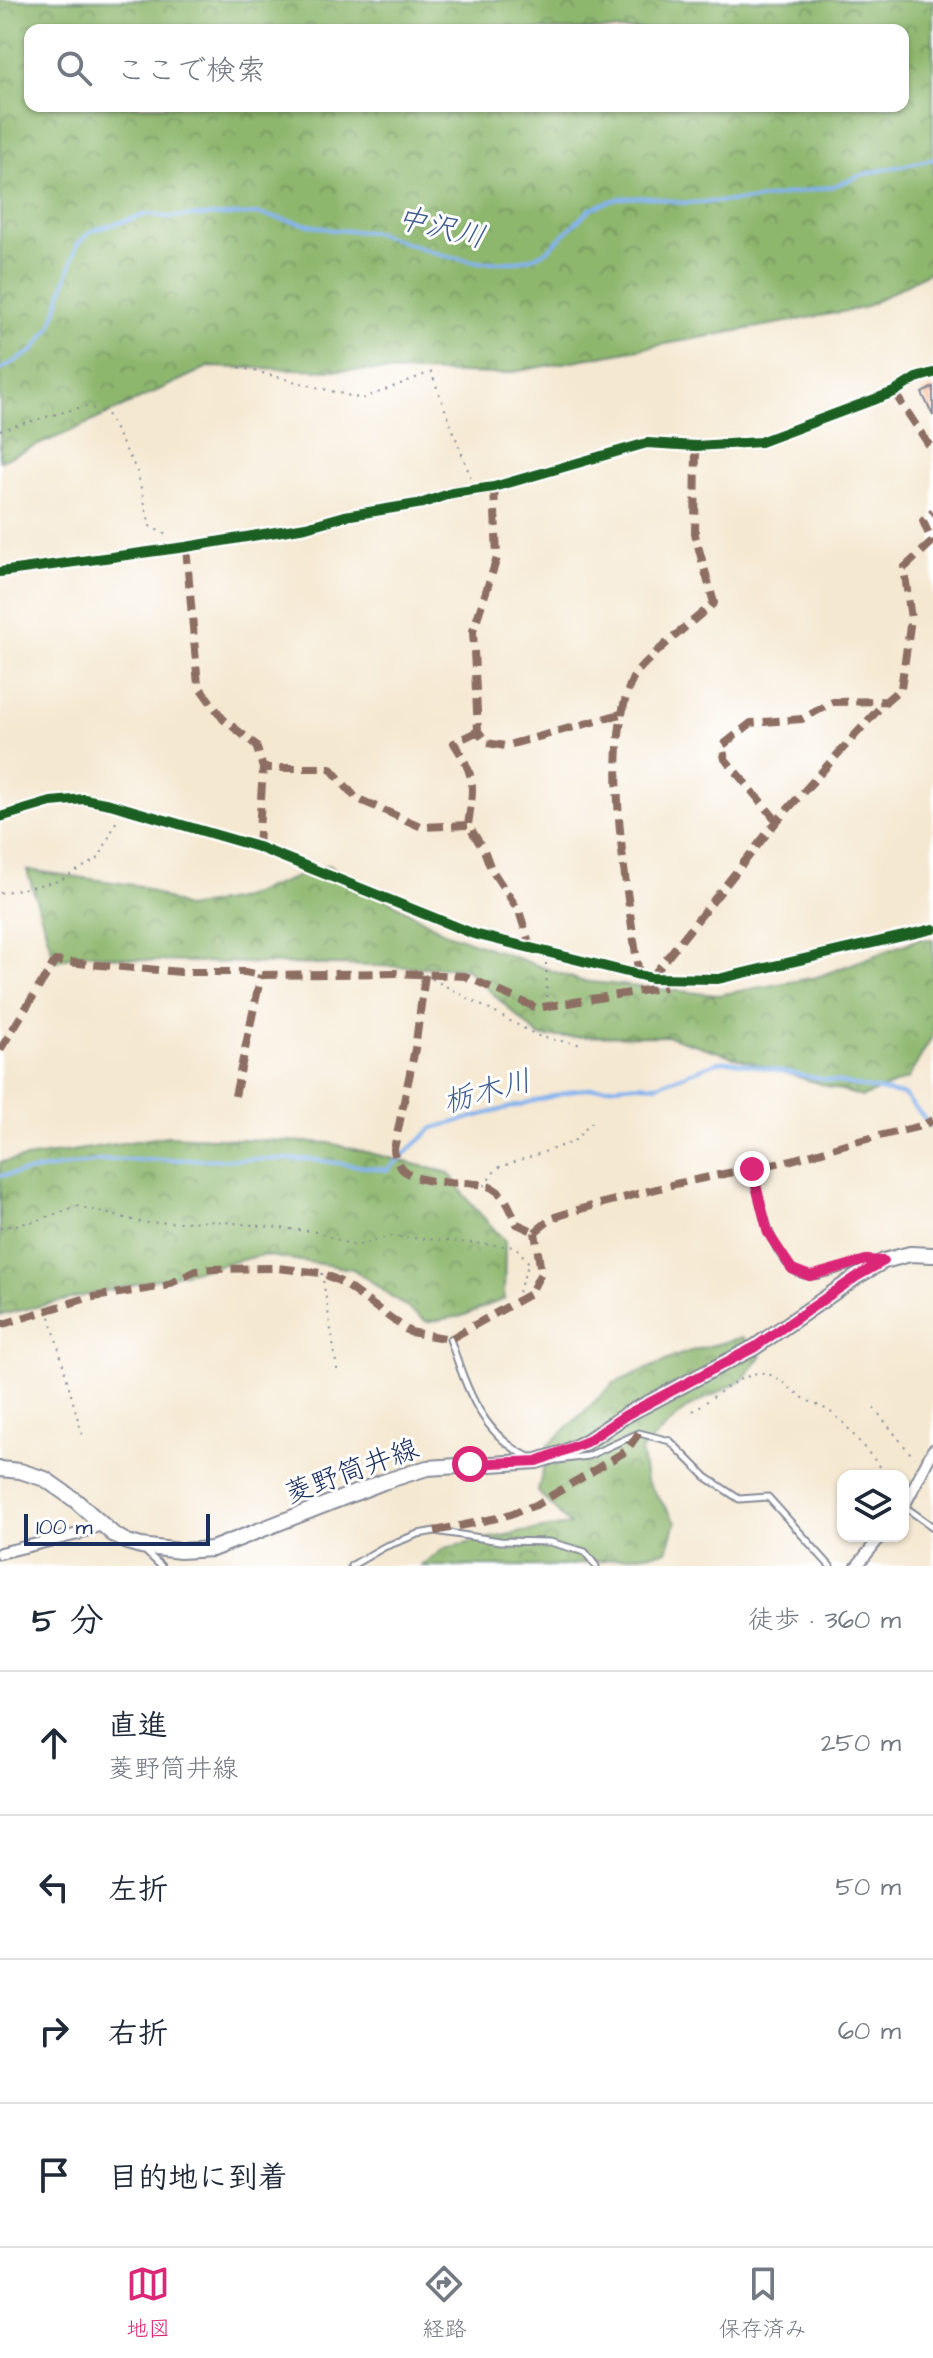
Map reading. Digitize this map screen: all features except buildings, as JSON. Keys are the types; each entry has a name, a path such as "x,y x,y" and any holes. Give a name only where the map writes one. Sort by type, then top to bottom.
{"main road":[{"name":"菱野筒井線","path":"0,1469 45,1479 75,1500 100,1525 141,1546 180,1551 212,1549 383,1482 427,1468 537,1461 586,1442 626,1415 755,1347 884,1261 910,1254 933,1255"}],"street":[{"path":"0,572 306,527 345,516 423,503 647,443 696,446 760,442 894,392 916,378 933,373"},
{"path":"0,817 51,802 84,799 123,808 258,847 474,934 639,977 718,979 933,929"},
{"path":"909,1496 933,1450"},
{"path":"0,1553 78,1534 100,1525"},
{"path":"857,1566 876,1542"}],"lane":[{"path":"752,1169 768,1233 792,1269 810,1276 866,1260 884,1261"},
{"path":"450,1339 465,1381 485,1419 504,1442 537,1461 588,1456 639,1433 670,1441 706,1477 739,1499 768,1497 830,1566"},
{"path":"909,1510 933,1527"},
{"path":"351,1566 384,1547 435,1531 500,1541 550,1542 585,1552 596,1566"},
{"path":"141,1546 161,1566"}],"path":[{"path":"239,367 362,399 431,372 475,490"},
{"path":"0,430 85,406 107,414 137,471 150,526 186,547"},
{"path":"0,893 59,881 99,858 123,808"},
{"path":"546,952 547,1006"},
{"path":"425,975 540,1037 583,1045"},
{"path":"484,1186 497,1168 573,1142 593,1121"},
{"path":"0,1228 36,1221 77,1206 145,1223 215,1221 317,1232 355,1246 392,1236 516,1247 529,1263 514,1303"},
{"path":"322,1273 338,1375"},
{"path":"48,1309 82,1435"},
{"path":"693,1411 736,1381 759,1372 774,1376 842,1421 883,1470"},
{"path":"874,1408 922,1469"}],"green space":[{"path":"0,0 933,0 933,270 863,308 502,374 208,367 0,461"},
{"path":"328,865 444,932 581,981 718,995 817,977 919,939 933,939 933,1035 908,1079 862,1097 668,1036 540,1037 465,968 151,961 84,953 55,961 27,870 140,886 186,908 242,898"},
{"path":"168,1136 330,1143 449,1173 471,1204 505,1241 504,1299 462,1316 427,1322 353,1269 263,1255 0,1315 0,1162"},
{"path":"743,1337 762,1356 742,1380 687,1408 641,1450 646,1480 676,1522 667,1551 562,1566 421,1566 445,1548 570,1525 538,1492 548,1446 614,1383 684,1353"}],"waterway":[{"name":"中沢川","path":"0,370 33,351 51,327 77,245 91,231 148,214 168,217 259,214 333,230 373,232 445,256 478,262 514,262 548,250 591,208 620,198 650,197 683,203 755,200 834,186 864,174 933,159"},
{"name":"栃木川","path":"0,1176 105,1160 309,1159 387,1170 433,1128 576,1090 657,1085 718,1062 729,1061 904,1095 933,1128"}],"marked path":[{"path":"894,392 933,451"},
{"path":"639,977 620,824 618,744 623,708 633,678 657,652 714,603 695,535 696,446"},
{"path":"494,487 497,558 473,631 478,731 487,743 505,746 621,714"},
{"path":"651,978 777,821 901,688 911,619 904,568 932,542 923,521 933,512"},
{"path":"186,547 198,685 223,719 256,745 263,768"},
{"path":"777,821 725,759 722,746 751,723 802,719 833,702 886,701"},
{"path":"478,731 454,743 472,782 468,825 484,850 491,869 519,911 531,949"},
{"path":"258,847 263,768 330,768 356,798 422,827 468,825"},
{"path":"0,1050 55,961 181,972 261,975 395,973 465,976 537,1008 665,987"},
{"path":"235,1096 261,975"},
{"path":"425,975 415,1049 394,1149 398,1164 421,1179 469,1183 494,1189 505,1200 517,1224 535,1232"},
{"path":"535,1232 552,1218 577,1210 675,1184 792,1160 921,1126 933,1120"},
{"path":"0,1325 87,1298 165,1286 196,1271 277,1268 322,1273 341,1282 410,1332 450,1339 530,1294 541,1273 535,1232"},
{"path":"435,1531 502,1517 536,1505 626,1451 639,1433"}],"cycle path":[{"path":"0,572 306,527 345,516 423,503 452,493 494,487 647,443 696,446 760,442 894,392 916,378 933,373"},
{"path":"0,817 51,802 84,799 110,804 258,847 474,934 651,978 718,979 933,929"}],"route":[{"path":"470,1464 537,1461 586,1442 626,1415 755,1347 884,1261 866,1260 810,1276 792,1269 768,1233 752,1169"}]}
